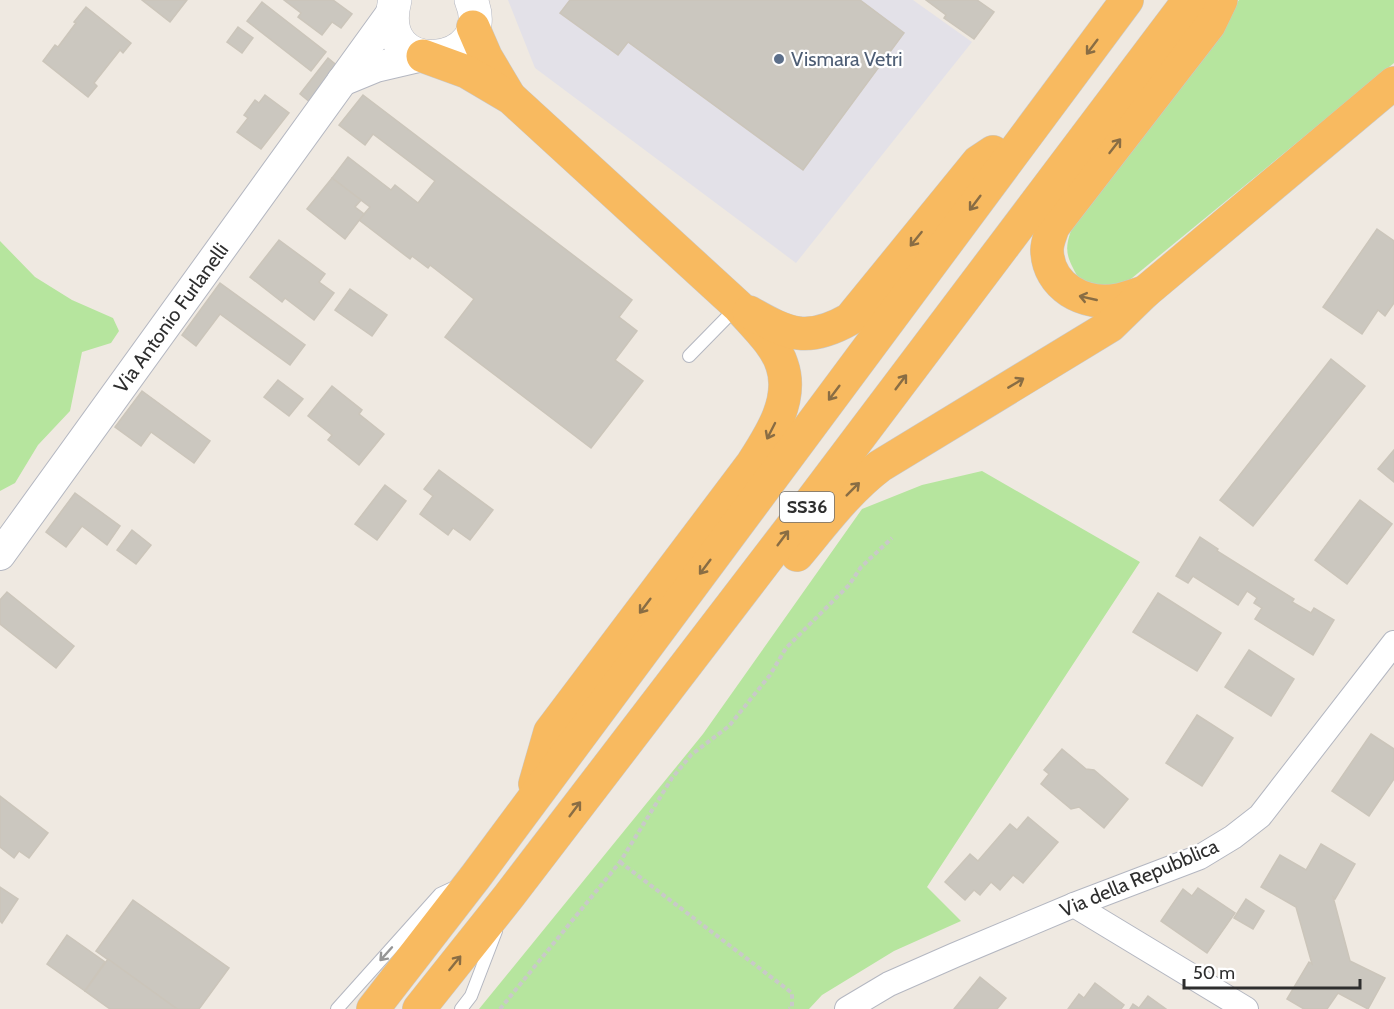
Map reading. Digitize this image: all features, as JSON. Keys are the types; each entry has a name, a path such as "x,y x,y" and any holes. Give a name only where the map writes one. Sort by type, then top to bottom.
{"highway":[{"name":"SS36","path":"374,1009 529,805 1127,0"},
{"name":"SS36","path":"419,1009 632,735 1189,0"},
{"path":"1145,292 1117,300 1085,298 1069,292 1049,267 1047,247 1053,227 1209,25 1221,0"},
{"path":"472,14 486,57 511,98"},
{"path":"423,56 467,72 511,98 738,306 771,344 782,365 785,386 780,413 772,432 752,464 550,732 529,805"},
{"path":"632,735 713,655 863,478 1110,326 1145,292 1394,83"},
{"path":"738,306 778,329 799,333 831,330 850,320 978,162 1032,126"}],"main road":[{"path":"388,4 396,35 407,48 423,56 444,56 454,52 469,38 472,14"}],"street":[{"name":"Via Antonio Furlanelli","path":"0,555 342,81 388,4"},
{"path":"342,81 376,67 423,56"},
{"name":"Via della Repubblica","path":"847,1009 889,984 1074,905 1200,857 1233,837 1260,816 1394,643"},
{"path":"1074,905 1238,1007"}],"lane":[{"path":"689,356 738,306"},
{"path":"337,1009 440,894 476,876"},
{"path":"461,1009 471,996 509,896"}],"path":[{"path":"500,1009 620,862 672,778 691,756 729,726 770,675 786,648 849,585 861,567 892,538"},
{"path":"620,862 792,993 792,1007 789,1009"}],"shaded area":[{"path":"508,0 913,0 972,42 796,263 535,68"}],"green space":[{"path":"1239,0 1394,0 1394,63 1126,283 1100,286 1079,279 1070,263 1067,250 1075,220"},
{"path":"0,241 35,277 72,300 113,318 119,331 111,343 82,352 70,411 38,445 15,483 0,491"},
{"path":"982,471 1140,562 927,887 961,921 894,951 822,995 809,1009 479,1009 703,734 862,509 922,485"}],"building":[{"path":"142,0 187,0 170,22"},
{"path":"284,0 333,0 352,14 341,28 332,22 322,35 298,17 301,13"},
{"path":"570,0 860,0 904,33 803,170 628,42 618,55 560,13"},
{"path":"926,0 977,0 994,12 974,39 944,18 946,15"},
{"path":"262,2 326,52 311,71 247,21"},
{"path":"86,7 131,43 123,53 120,50 94,83 97,86 88,97 43,61 55,45 58,47"},
{"path":"238,27 253,38 242,53 227,42"},
{"path":"328,58 345,72 317,108 300,94"},
{"path":"265,95 289,113 261,149 237,132 248,118 244,115 255,100 259,103"},
{"path":"363,95 632,300 619,317 637,331 615,360 643,381 591,448 445,337 474,299 430,265 428,268 412,256 410,259 359,220 370,207 332,178 348,157 391,190 395,185 418,203 435,181 373,134 365,145 339,125"},
{"path":"332,178 361,200 355,207 364,214 345,239 307,209"},
{"path":"1377,229 1394,241 1394,303 1385,316 1378,310 1362,334 1323,307"},
{"path":"279,240 325,274 319,282 334,293 314,320 285,298 282,302 250,277"},
{"path":"220,283 305,345 290,365 220,314 196,346 182,335"},
{"path":"350,289 387,315 372,336 335,310"},
{"path":"1331,359 1365,386 1253,526 1220,500"},
{"path":"278,380 303,399 289,416 264,397"},
{"path":"332,386 362,410 359,414 384,434 359,465 328,440 332,435 308,416"},
{"path":"142,391 210,441 194,463 151,432 141,446 115,427"},
{"path":"1394,450 1394,482 1378,469"},
{"path":"439,470 493,510 470,540 453,528 448,535 420,514 433,496 424,489"},
{"path":"385,485 406,501 377,540 355,524"},
{"path":"75,493 120,526 107,545 82,526 66,547 46,532"},
{"path":"1360,500 1392,524 1347,584 1315,560"},
{"path":"132,530 151,545 136,564 117,550"},
{"path":"1200,537 1218,549 1217,551 1294,599 1292,602 1311,613 1314,608 1334,620 1313,655 1255,619 1262,608 1254,603 1257,598 1247,591 1238,605 1193,576 1188,583 1176,576"},
{"path":"7,592 74,646 56,668 0,624 0,600"},
{"path":"1158,593 1221,633 1197,671 1133,632"},
{"path":"1249,650 1294,679 1271,716 1225,687"},
{"path":"1197,715 1233,738 1202,786 1166,763"},
{"path":"1371,734 1394,749 1394,779 1369,816 1332,791"},
{"path":"1062,749 1086,769 1094,770 1128,799 1104,828 1079,807 1071,809 1041,784 1049,774 1044,770"},
{"path":"0,796 48,833 29,858 19,851 14,858 0,847"},
{"path":"1028,817 1058,842 1023,883 1013,875 1000,890 991,882 980,895 974,890 965,900 945,882 970,854 978,861 1010,824 1017,830"},
{"path":"1321,844 1355,864 1335,899 1333,897 1350,961 1385,978 1368,1009 1338,993 1327,1009 1304,1009 1287,999 1309,962 1312,964 1296,907 1261,887 1280,855 1306,870"},
{"path":"0,887 18,899 2,923 0,921"},
{"path":"1198,888 1235,913 1207,953 1161,921 1183,889 1192,896"},
{"path":"1246,899 1264,911 1253,929 1234,918"},
{"path":"133,900 229,968 199,1009 177,1009 96,951"},
{"path":"67,935 105,962 85,991 47,964"},
{"path":"108,959 177,1009 110,1009 85,991"},
{"path":"980,977 1006,998 997,1009 954,1009"},
{"path":"1095,983 1124,1005 1121,1009 1068,1009 1079,994 1084,998"},
{"path":"1148,996 1166,1009 1130,1009 1133,1004 1139,1008"}],"place":[{"name":"Vismara Vetri","path":"779,59"}]}
